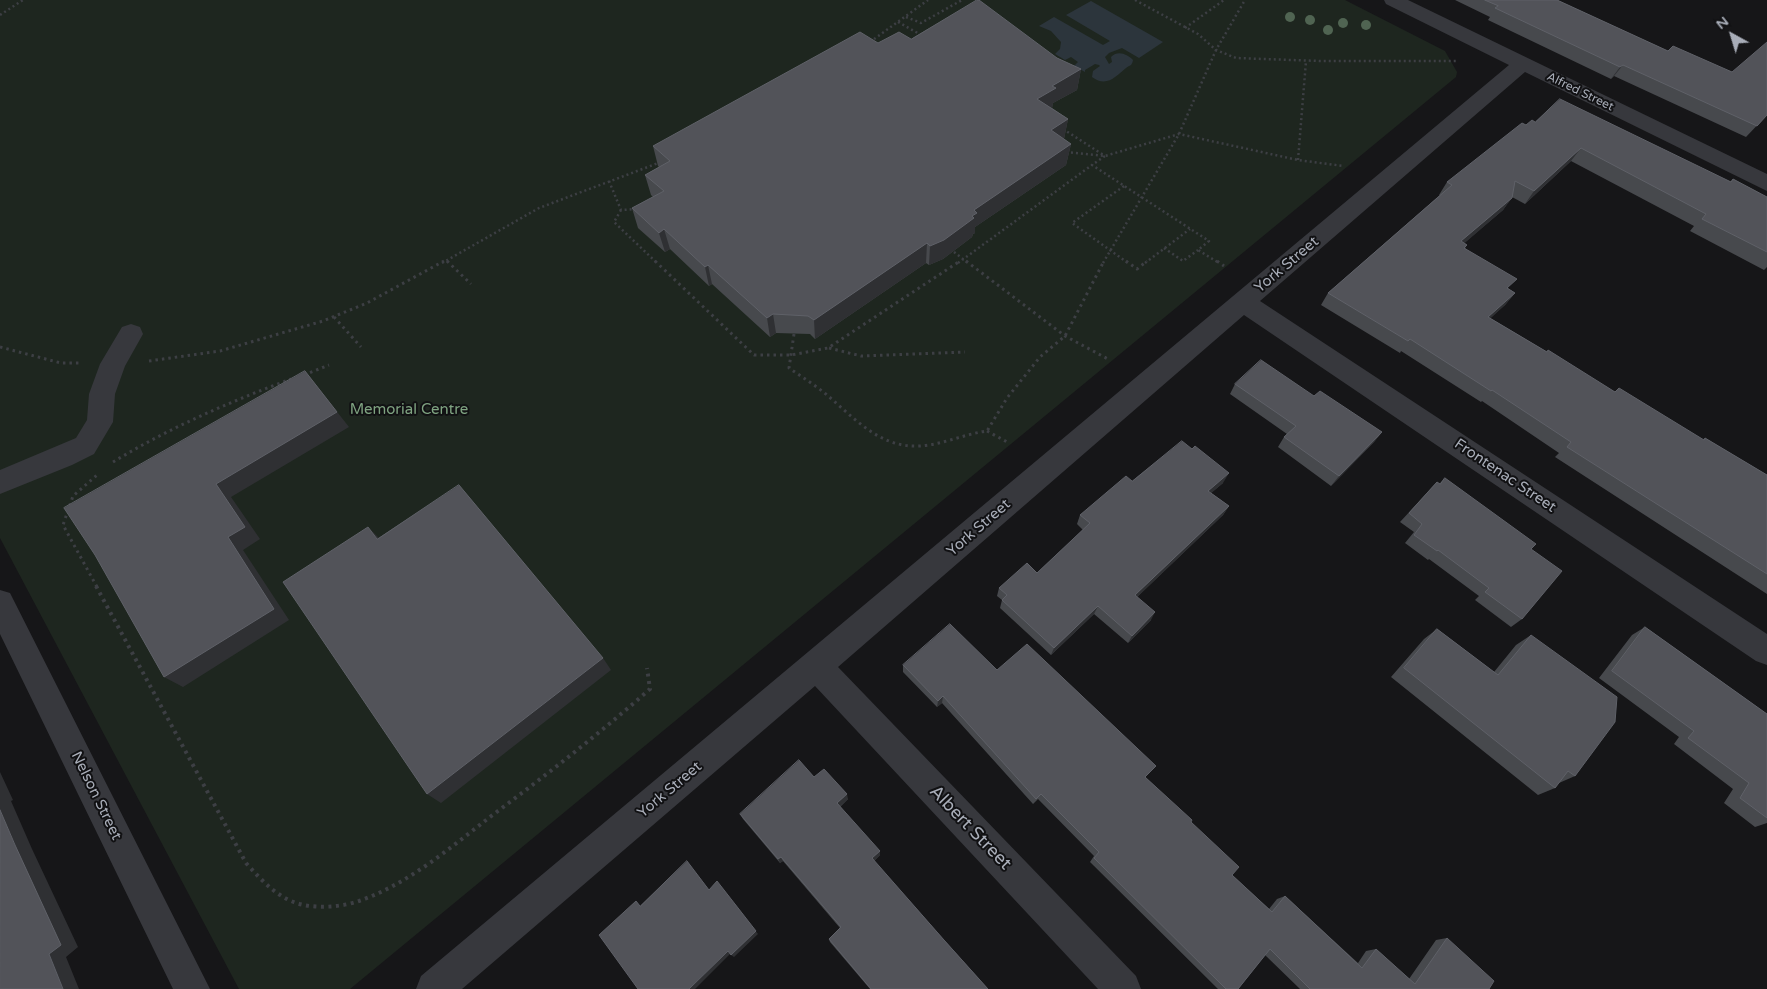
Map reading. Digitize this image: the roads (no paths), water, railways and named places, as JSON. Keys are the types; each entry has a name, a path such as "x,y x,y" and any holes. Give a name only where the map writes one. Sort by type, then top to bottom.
{"street":[{"name":"Alfred Street","path":"1393,0 1758,179"},
{"name":"York Street","path":"434,989 1522,64"},
{"path":"1758,179 1767,161"},
{"name":"Frontenac Street","path":"1243,302 1767,651"},
{"path":"0,482 64,457 85,446 100,422 102,394 113,364 131,334"},
{"name":"Nelson Street","path":"0,603 192,989"},
{"name":"Albert Street","path":"816,666 1123,989"}],"park label":[{"name":"Memorial Centre","path":"409,410"}]}
